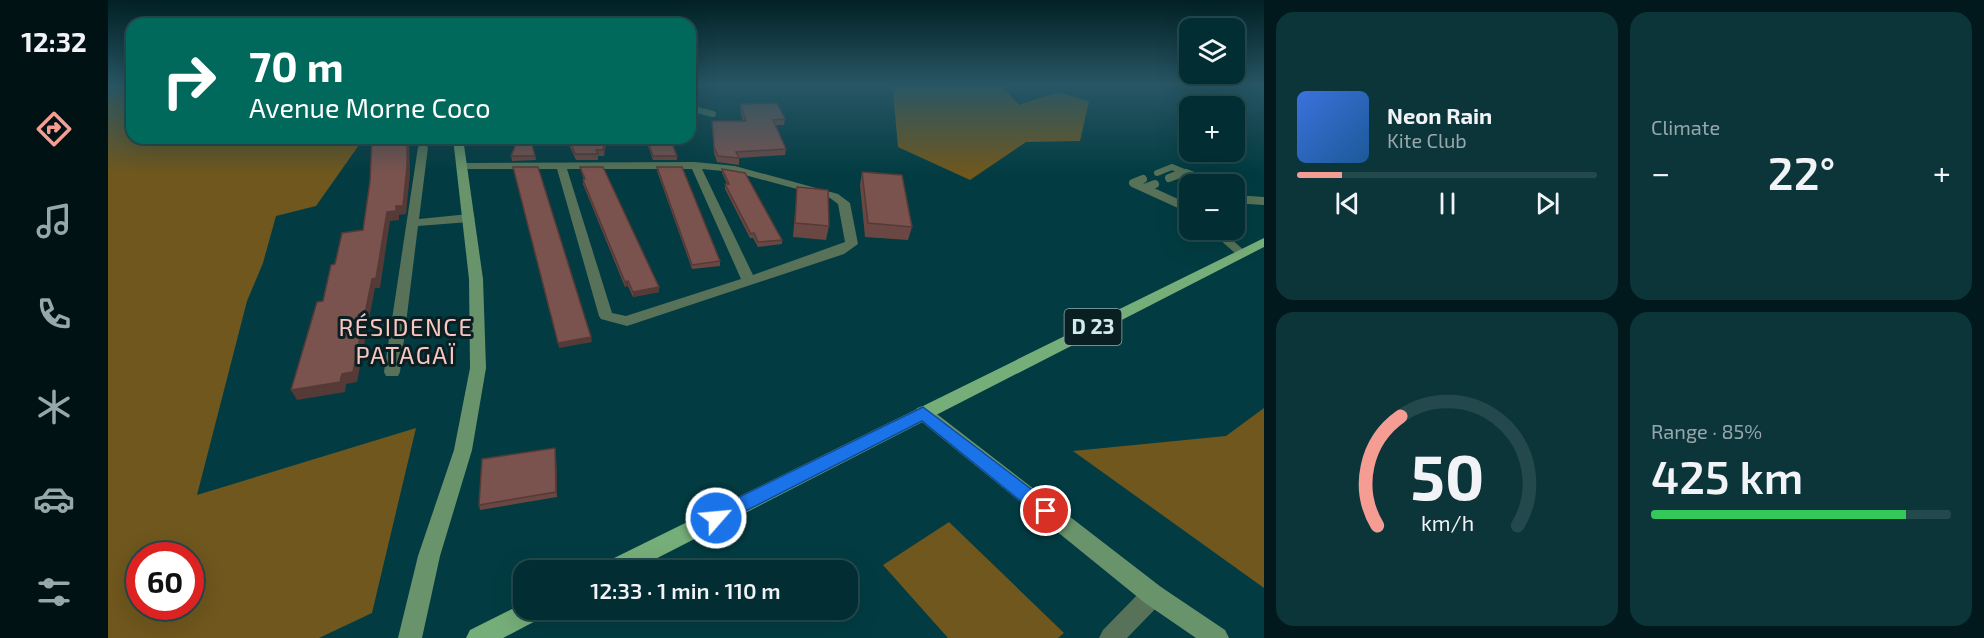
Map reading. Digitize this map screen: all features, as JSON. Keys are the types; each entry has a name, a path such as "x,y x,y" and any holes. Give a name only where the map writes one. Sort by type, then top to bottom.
{"main road":[{"path":"410,638 429,556 463,450 478,368 476,279 459,144"},
{"name":"D 23","path":"632,560 1264,242"},
{"path":"923,413 1153,595 1217,638"},
{"path":"478,638 513,620"}],"street":[{"path":"393,372 423,147"},
{"path":"463,166 695,165 735,169 834,196 844,203 852,244 839,251 627,321 606,316 561,166"},
{"path":"695,165 749,281"},
{"path":"413,223 469,218"},
{"path":"1111,638 1153,595"}],"lane":[{"path":"1157,173 1172,167 1189,174"},
{"path":"1169,178 1184,172"},
{"path":"1143,179 1133,183 1179,204"},
{"path":"1144,188 1155,184"},
{"path":"1245,197 1250,199"},
{"path":"1245,199 1264,201"},
{"path":"1226,240 1241,253"}],"shaded area":[{"path":"108,114 126,114 126,144 359,145 316,206 276,216 263,263 247,301 197,495 416,428 372,613 319,638 108,638"},
{"path":"895,114 1086,114 1080,141 1026,142 970,180 898,147"},
{"path":"1264,408 1264,588 1073,451 1226,436"},
{"path":"949,522 1064,633 1058,638 948,638 883,565"}],"building":[{"path":"743,114 782,114 785,119 773,120 786,149 736,152 739,158 718,156 714,147 712,121 746,121"},
{"path":"372,144 407,144 403,206 396,206 396,211 387,212 376,278 372,279 353,372 342,374 340,382 291,390 317,302 323,301 331,265 335,264 342,233 363,230 370,181"},
{"path":"516,144 532,144 535,156 511,156"},
{"path":"571,144 604,144 603,150 596,150 598,154 575,154"},
{"path":"649,144 672,144 677,156 653,156"},
{"path":"513,167 538,167 591,337 558,343"},
{"path":"580,167 603,167 659,287 633,292 628,281 625,282 583,180 585,179"},
{"path":"657,167 682,167 720,261 692,265"},
{"path":"722,169 745,173 782,240 758,242 754,233 751,234 725,184 729,184"},
{"path":"862,172 902,175 912,227 868,223"},
{"path":"797,187 828,190 829,226 795,223"},
{"path":"555,448 556,492 479,505 482,459"}],"district":[{"name":"RÉSIDENCE PATAGAÏ","path":"406,342"}],"route":[{"path":"716,518 923,413 1046,511"}]}
